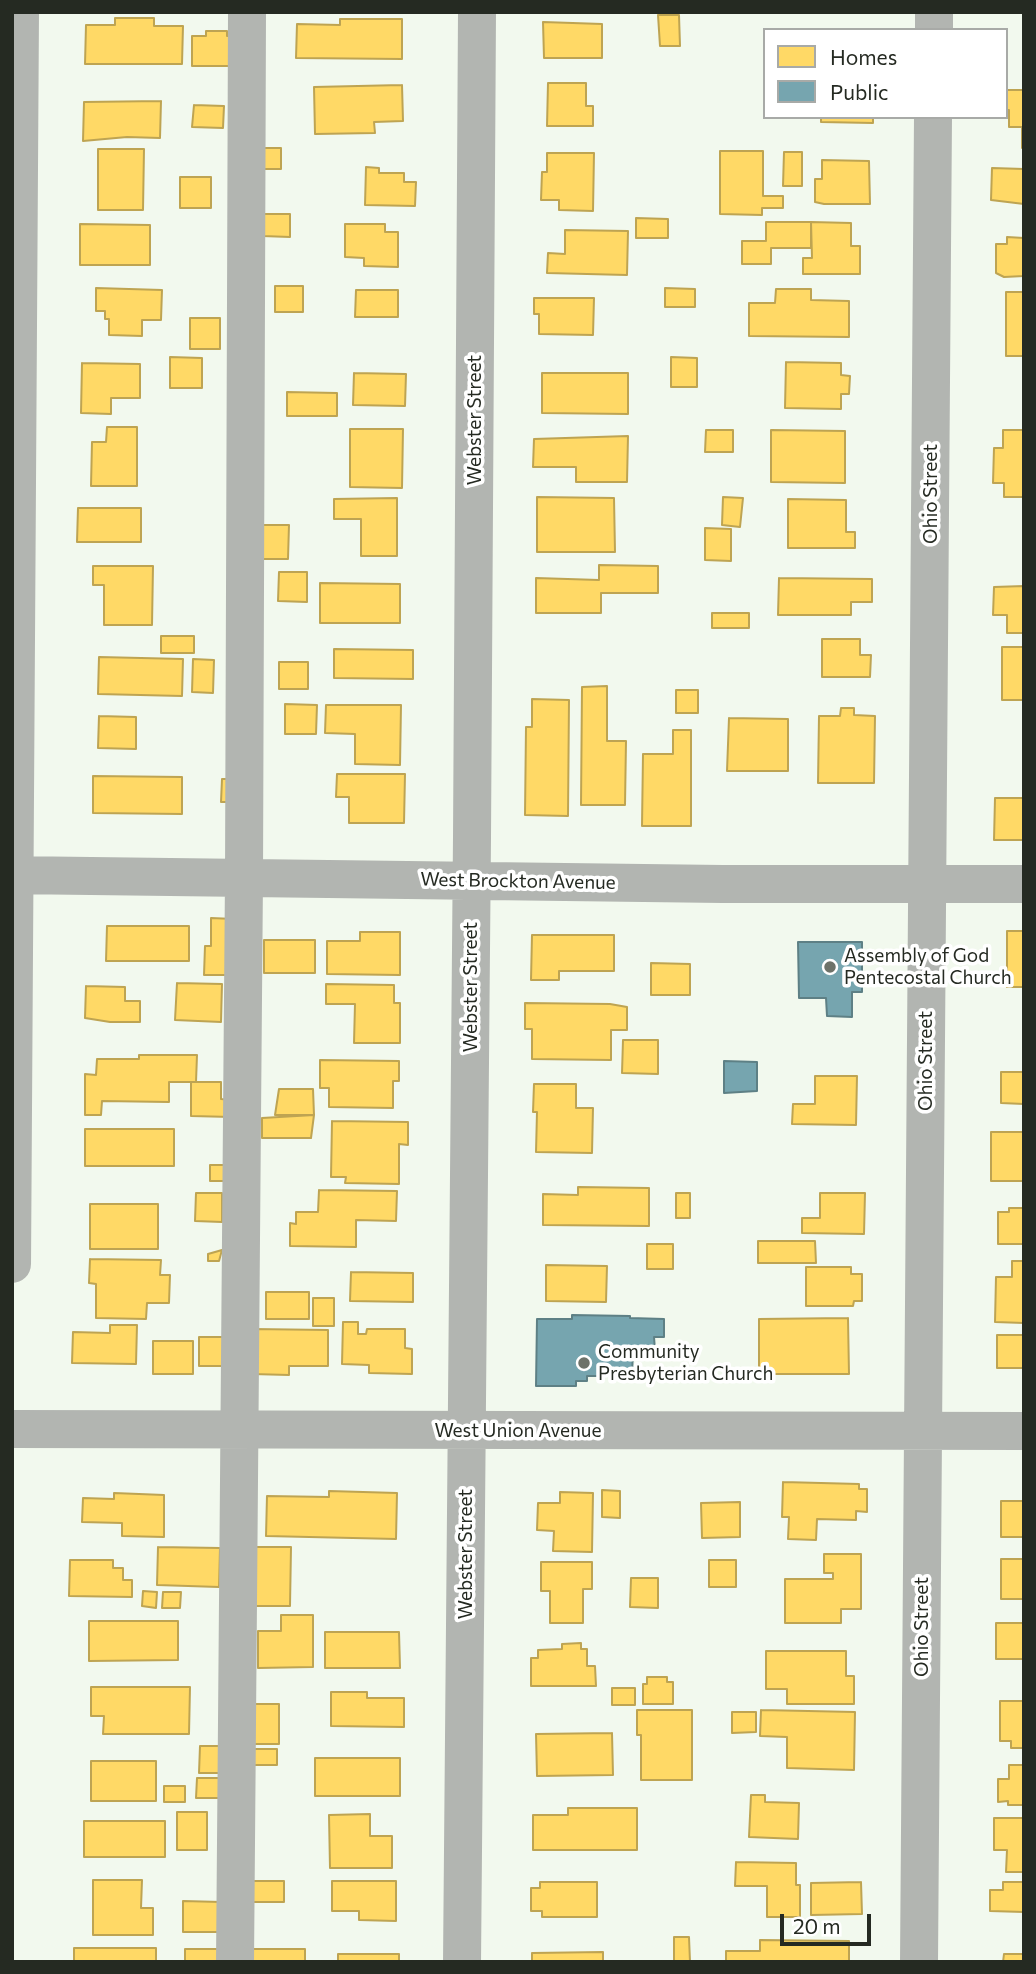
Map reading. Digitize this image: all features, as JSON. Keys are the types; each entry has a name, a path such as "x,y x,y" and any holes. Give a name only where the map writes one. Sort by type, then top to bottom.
{"street":[{"path":"12,1264 20,12"},
{"path":"234,1962 244,877 247,12"},
{"name":"Webster Street","path":"462,1962 477,12"},
{"name":"Ohio Street","path":"919,1962 933,119"},
{"name":"West Brockton Avenue","path":"14,875 723,884 1024,884"},
{"name":"West Union Avenue","path":"12,1429 1024,1431"}],"building: Homes":[{"path":"658,15 679,15 680,46 660,46"},
{"path":"115,18 154,18 154,26 183,26 182,64 85,64 86,25 115,25"},
{"path":"340,19 402,19 402,59 296,58 297,24 340,25"},
{"path":"543,22 602,24 602,58 544,58"},
{"path":"206,31 227,31 227,36 231,36 231,66 192,66 192,36 206,36"},
{"path":"548,83 586,83 586,106 593,106 593,126 547,126"},
{"path":"402,85 403,121 374,122 375,133 315,134 314,87"},
{"path":"1008,90 1024,90 1024,148 1022,127 1009,127"},
{"path":"161,101 160,138 127,137 83,141 84,102"},
{"path":"194,105 224,106 223,128 192,127"},
{"path":"821,119 873,119 873,123 821,122"},
{"path":"257,148 281,148 281,169 257,169"},
{"path":"98,149 144,149 143,210 98,210"},
{"path":"720,151 763,151 763,196 783,196 783,208 762,208 762,215 720,214"},
{"path":"784,152 802,152 802,186 783,186"},
{"path":"547,153 594,153 593,211 559,210 559,200 541,200 542,172 547,172"},
{"path":"822,160 869,161 870,204 815,202 815,179 822,179"},
{"path":"366,167 379,168 379,173 404,173 404,182 416,182 415,206 365,205"},
{"path":"992,168 1024,169 1024,204 991,200"},
{"path":"180,177 211,177 211,208 180,208"},
{"path":"262,214 290,214 290,237 262,236"},
{"path":"636,218 668,219 668,238 636,238"},
{"path":"766,222 811,222 811,248 771,248 771,264 742,264 742,241 766,241"},
{"path":"811,222 851,223 851,246 860,246 860,274 803,274 803,258 812,258"},
{"path":"80,224 150,225 150,265 80,265"},
{"path":"345,224 385,224 385,232 398,232 398,267 364,266 364,258 345,257"},
{"path":"565,230 628,231 627,275 547,273 548,253 565,254"},
{"path":"1007,237 1024,238 1024,276 1004,277 996,273 996,244 1007,244"},
{"path":"275,286 303,286 303,312 275,312"},
{"path":"96,288 162,290 161,320 142,320 142,336 109,335 109,319 105,319 105,311 96,311"},
{"path":"665,288 695,289 695,307 665,307"},
{"path":"776,289 811,289 811,300 849,301 849,337 749,336 749,303 775,303"},
{"path":"356,290 398,290 398,317 355,317"},
{"path":"1006,292 1024,292 1024,356 1006,356"},
{"path":"534,298 594,298 593,335 539,334 539,314 534,314"},
{"path":"190,318 220,318 220,349 190,349"},
{"path":"170,357 202,358 202,388 170,388"},
{"path":"671,357 697,358 697,387 671,387"},
{"path":"786,362 841,363 841,375 850,376 849,394 841,394 841,409 785,408"},
{"path":"82,363 140,364 140,398 111,398 111,414 81,413"},
{"path":"354,373 406,374 405,406 353,405"},
{"path":"542,373 628,373 628,414 542,413"},
{"path":"287,392 337,393 337,416 287,416"},
{"path":"107,427 137,427 137,486 91,486 92,442 106,442"},
{"path":"350,429 403,429 402,488 350,487"},
{"path":"706,430 733,430 733,452 705,452"},
{"path":"771,430 845,431 845,483 771,482"},
{"path":"1003,430 1024,430 1024,497 1004,497 1004,483 993,483 994,448 1003,448"},
{"path":"628,436 627,482 576,482 576,467 533,467 534,439"},
{"path":"537,497 614,498 615,552 537,552"},
{"path":"723,497 743,498 740,527 722,525"},
{"path":"397,498 397,556 361,556 361,519 334,519 334,499"},
{"path":"788,499 846,500 846,532 855,532 855,548 788,548"},
{"path":"78,508 141,508 141,542 77,542"},
{"path":"258,525 289,525 288,559 257,559"},
{"path":"705,528 731,529 731,561 705,560"},
{"path":"599,565 658,566 658,593 601,593 601,613 536,613 536,578 599,580"},
{"path":"93,566 153,566 152,625 104,625 104,585 93,585"},
{"path":"279,572 307,572 307,602 278,601"},
{"path":"779,578 872,579 872,602 851,602 851,615 778,615"},
{"path":"320,583 400,584 400,623 320,623"},
{"path":"1024,586 1024,633 1007,633 1007,615 993,615 994,587"},
{"path":"712,613 749,613 749,628 712,628"},
{"path":"161,636 194,636 194,653 161,653"},
{"path":"822,639 860,639 860,655 871,655 870,677 822,677"},
{"path":"1002,647 1024,647 1024,700 1002,700"},
{"path":"334,649 413,650 413,679 334,678"},
{"path":"99,657 183,659 182,696 98,694"},
{"path":"193,659 214,660 213,693 192,692"},
{"path":"279,662 308,662 308,689 279,689"},
{"path":"607,686 607,741 626,741 625,805 581,805 582,687"},
{"path":"676,690 698,690 698,713 676,713"},
{"path":"532,699 569,700 568,816 525,815 526,727 532,727"},
{"path":"285,704 317,705 316,734 285,734"},
{"path":"326,705 401,705 400,765 355,764 355,734 325,733"},
{"path":"841,708 854,708 854,715 875,716 874,783 818,783 819,716 840,716"},
{"path":"99,716 136,717 136,749 98,748"},
{"path":"729,718 788,719 788,771 727,771"},
{"path":"673,730 691,730 691,826 642,826 643,754 673,754"},
{"path":"337,774 405,774 404,823 349,823 349,797 336,797"},
{"path":"93,776 182,777 182,814 93,813"},
{"path":"222,779 234,779 234,802 221,802"},
{"path":"995,798 1024,798 1024,840 994,840"},
{"path":"211,918 234,919 233,975 204,975 205,946 211,946"},
{"path":"107,926 189,926 189,961 106,961"},
{"path":"1007,931 1024,931 1024,987 1007,987"},
{"path":"360,932 400,932 400,975 327,974 327,941 360,941"},
{"path":"532,935 614,935 614,971 559,971 559,980 531,980"},
{"path":"264,940 315,940 315,973 264,973"},
{"path":"651,963 690,964 690,995 651,995"},
{"path":"177,983 222,984 221,1022 175,1020"},
{"path":"326,984 394,985 394,1003 400,1003 400,1043 354,1043 355,1004 326,1004"},
{"path":"86,986 125,987 125,1001 140,1001 140,1022 110,1022 85,1018"},
{"path":"525,1003 610,1004 627,1007 627,1030 611,1030 611,1060 532,1059 532,1029 525,1029"},
{"path":"623,1040 658,1040 658,1074 622,1073"},
{"path":"139,1055 197,1055 196,1082 169,1082 169,1102 102,1101 101,1115 85,1115 85,1074 96,1075 97,1059 139,1059"},
{"path":"320,1060 399,1061 399,1081 393,1081 393,1108 329,1107 329,1088 320,1088"},
{"path":"1001,1072 1024,1072 1024,1104 1001,1103"},
{"path":"815,1076 857,1076 856,1125 792,1124 793,1104 815,1104"},
{"path":"191,1082 221,1082 221,1099 232,1100 232,1117 191,1116"},
{"path":"534,1084 576,1084 576,1108 593,1108 592,1153 536,1152 537,1112 533,1112"},
{"path":"279,1089 313,1089 314,1115 275,1115"},
{"path":"314,1115 311,1138 262,1138 262,1118"},
{"path":"332,1121 408,1122 408,1145 399,1144 399,1184 345,1183 346,1177 331,1177"},
{"path":"85,1129 174,1129 174,1166 85,1166"},
{"path":"991,1132 1024,1132 1024,1181 991,1181"},
{"path":"210,1165 227,1165 227,1181 210,1181"},
{"path":"578,1187 649,1188 649,1226 543,1225 543,1194 578,1195"},
{"path":"319,1190 397,1191 396,1221 356,1220 356,1247 290,1246 290,1223 296,1224 296,1212 318,1212"},
{"path":"196,1193 222,1193 222,1222 195,1221"},
{"path":"676,1193 690,1193 690,1218 676,1218"},
{"path":"820,1193 865,1193 864,1234 802,1233 802,1218 820,1218"},
{"path":"90,1204 158,1204 158,1249 90,1249"},
{"path":"1009,1208 1024,1208 1024,1244 998,1244 998,1212 1009,1212"},
{"path":"758,1241 815,1241 816,1263 758,1263"},
{"path":"647,1244 673,1244 673,1269 647,1269"},
{"path":"222,1250 219,1261 208,1261 208,1254"},
{"path":"90,1259 161,1260 160,1275 170,1275 169,1303 147,1303 146,1319 96,1318 96,1284 89,1283"},
{"path":"1012,1261 1024,1261 1024,1323 995,1322 996,1277 1012,1277"},
{"path":"546,1265 607,1266 606,1302 546,1301"},
{"path":"806,1267 851,1267 851,1274 862,1274 862,1301 854,1301 853,1306 806,1306"},
{"path":"351,1272 413,1273 413,1302 350,1301"},
{"path":"266,1292 309,1292 309,1319 266,1319"},
{"path":"313,1298 334,1298 334,1326 313,1326"},
{"path":"848,1318 849,1374 759,1374 759,1319"},
{"path":"343,1322 358,1322 358,1334 366,1334 367,1329 405,1329 405,1348 412,1349 412,1374 369,1373 369,1365 342,1364"},
{"path":"110,1325 137,1325 136,1364 72,1363 73,1332 110,1333"},
{"path":"252,1329 328,1330 328,1366 289,1366 289,1375 252,1374"},
{"path":"997,1335 1024,1335 1024,1368 997,1368"},
{"path":"199,1337 225,1337 225,1366 199,1366"},
{"path":"153,1341 193,1341 193,1374 153,1374"},
{"path":"783,1482 859,1484 859,1489 867,1489 867,1512 856,1511 856,1520 817,1519 816,1540 788,1539 789,1517 782,1517"},
{"path":"602,1490 620,1491 620,1518 602,1517"},
{"path":"329,1491 397,1493 396,1539 266,1536 267,1496 329,1497"},
{"path":"560,1492 593,1493 592,1552 553,1551 554,1531 537,1530 538,1503 560,1503"},
{"path":"114,1493 164,1495 164,1537 122,1536 122,1523 82,1522 83,1498 114,1499"},
{"path":"1001,1501 1024,1501 1024,1537 1001,1537"},
{"path":"740,1502 740,1537 702,1538 701,1503"},
{"path":"158,1547 220,1548 219,1587 157,1585"},
{"path":"252,1547 291,1547 290,1606 251,1606"},
{"path":"824,1554 861,1554 861,1609 841,1609 841,1623 785,1623 785,1579 833,1579 833,1573 824,1573"},
{"path":"1001,1559 1024,1559 1024,1599 1001,1599"},
{"path":"70,1560 113,1560 113,1568 123,1568 123,1580 132,1580 132,1597 69,1596"},
{"path":"709,1560 736,1560 736,1587 709,1587"},
{"path":"541,1562 592,1562 592,1589 583,1589 583,1623 550,1623 550,1591 541,1591"},
{"path":"631,1578 658,1578 658,1608 630,1607"},
{"path":"143,1591 157,1592 156,1608 142,1606"},
{"path":"163,1592 181,1592 180,1608 162,1608"},
{"path":"281,1615 313,1615 313,1667 258,1668 258,1631 281,1631"},
{"path":"89,1621 178,1621 178,1660 89,1661"},
{"path":"996,1623 1024,1623 1024,1659 996,1659"},
{"path":"325,1632 399,1632 400,1668 325,1668"},
{"path":"581,1643 581,1649 587,1649 587,1666 595,1666 596,1686 531,1686 531,1658 538,1658 538,1650 562,1649 562,1644"},
{"path":"766,1651 846,1651 846,1676 854,1676 854,1704 787,1704 787,1689 766,1689"},
{"path":"647,1677 667,1677 667,1682 673,1682 673,1704 643,1704 643,1684 647,1684"},
{"path":"91,1687 190,1687 189,1734 103,1734 104,1716 91,1716"},
{"path":"612,1688 635,1688 635,1705 612,1705"},
{"path":"331,1692 367,1692 367,1698 404,1698 404,1727 331,1726"},
{"path":"1000,1701 1024,1701 1024,1748 1011,1748 1011,1741 1000,1741"},
{"path":"248,1704 279,1704 279,1744 249,1744"},
{"path":"637,1710 692,1710 692,1780 641,1780 641,1735 637,1735"},
{"path":"761,1710 855,1712 854,1770 787,1768 787,1737 760,1736"},
{"path":"732,1712 756,1712 756,1732 732,1733"},
{"path":"612,1733 613,1775 537,1776 536,1734"},
{"path":"200,1746 227,1746 227,1773 199,1773"},
{"path":"252,1749 277,1749 277,1765 252,1765"},
{"path":"315,1758 400,1758 400,1796 315,1796"},
{"path":"91,1761 156,1761 156,1801 91,1801"},
{"path":"1009,1765 1024,1765 1024,1805 1008,1805 1008,1801 998,1802 998,1779 1009,1779"},
{"path":"197,1778 219,1778 219,1798 196,1798"},
{"path":"164,1786 185,1786 185,1802 164,1802"},
{"path":"751,1795 765,1795 765,1802 799,1803 798,1839 749,1837"},
{"path":"568,1808 637,1808 637,1850 533,1850 533,1815 568,1815"},
{"path":"177,1812 207,1812 207,1850 177,1850"},
{"path":"370,1814 370,1836 392,1836 392,1868 330,1868 329,1815"},
{"path":"994,1818 1024,1818 1024,1872 1006,1872 1007,1850 994,1850"},
{"path":"84,1821 165,1821 165,1857 84,1857"},
{"path":"736,1862 796,1863 796,1885 800,1885 800,1917 767,1917 767,1886 735,1886"},
{"path":"93,1880 142,1880 141,1908 153,1908 153,1935 93,1935"},
{"path":"252,1881 284,1881 284,1902 252,1902"},
{"path":"332,1881 396,1881 396,1921 359,1920 359,1911 332,1911"},
{"path":"540,1882 597,1882 597,1917 542,1917 542,1911 531,1911 531,1888 540,1888"},
{"path":"861,1882 862,1914 811,1915 811,1883"},
{"path":"1003,1882 1024,1882 1024,1912 990,1911 990,1890 1003,1890"},
{"path":"183,1901 221,1902 220,1932 183,1932"},
{"path":"674,1937 689,1937 690,1962 674,1962"},
{"path":"760,1940 849,1941 849,1962 726,1962 726,1951 760,1951"},
{"path":"74,1948 156,1948 156,1962 74,1962"},
{"path":"185,1949 224,1949 223,1962 185,1962"},
{"path":"252,1949 305,1949 305,1962 252,1962"},
{"path":"603,1952 603,1962 532,1962 532,1953"},
{"path":"338,1954 399,1954 399,1962 338,1962"},
{"path":"1004,1954 1024,1954 1024,1962 1003,1962"}],"building: Public":[{"name":"Assembly of God Pentecostal Church","path":"798,942 862,942 862,992 852,992 852,1017 827,1016 826,998 799,998"},
{"path":"724,1061 757,1062 757,1091 724,1093"},
{"name":"Community Presbyterian Church","path":"572,1315 664,1319 664,1337 654,1337 655,1350 633,1350 632,1376 587,1376 587,1381 576,1381 576,1386 536,1386 537,1319 572,1319"}],"place":[{"name":"Assembly of God Pentecostal Church","path":"830,967"},
{"name":"Community Presbyterian Church","path":"584,1363"}]}
